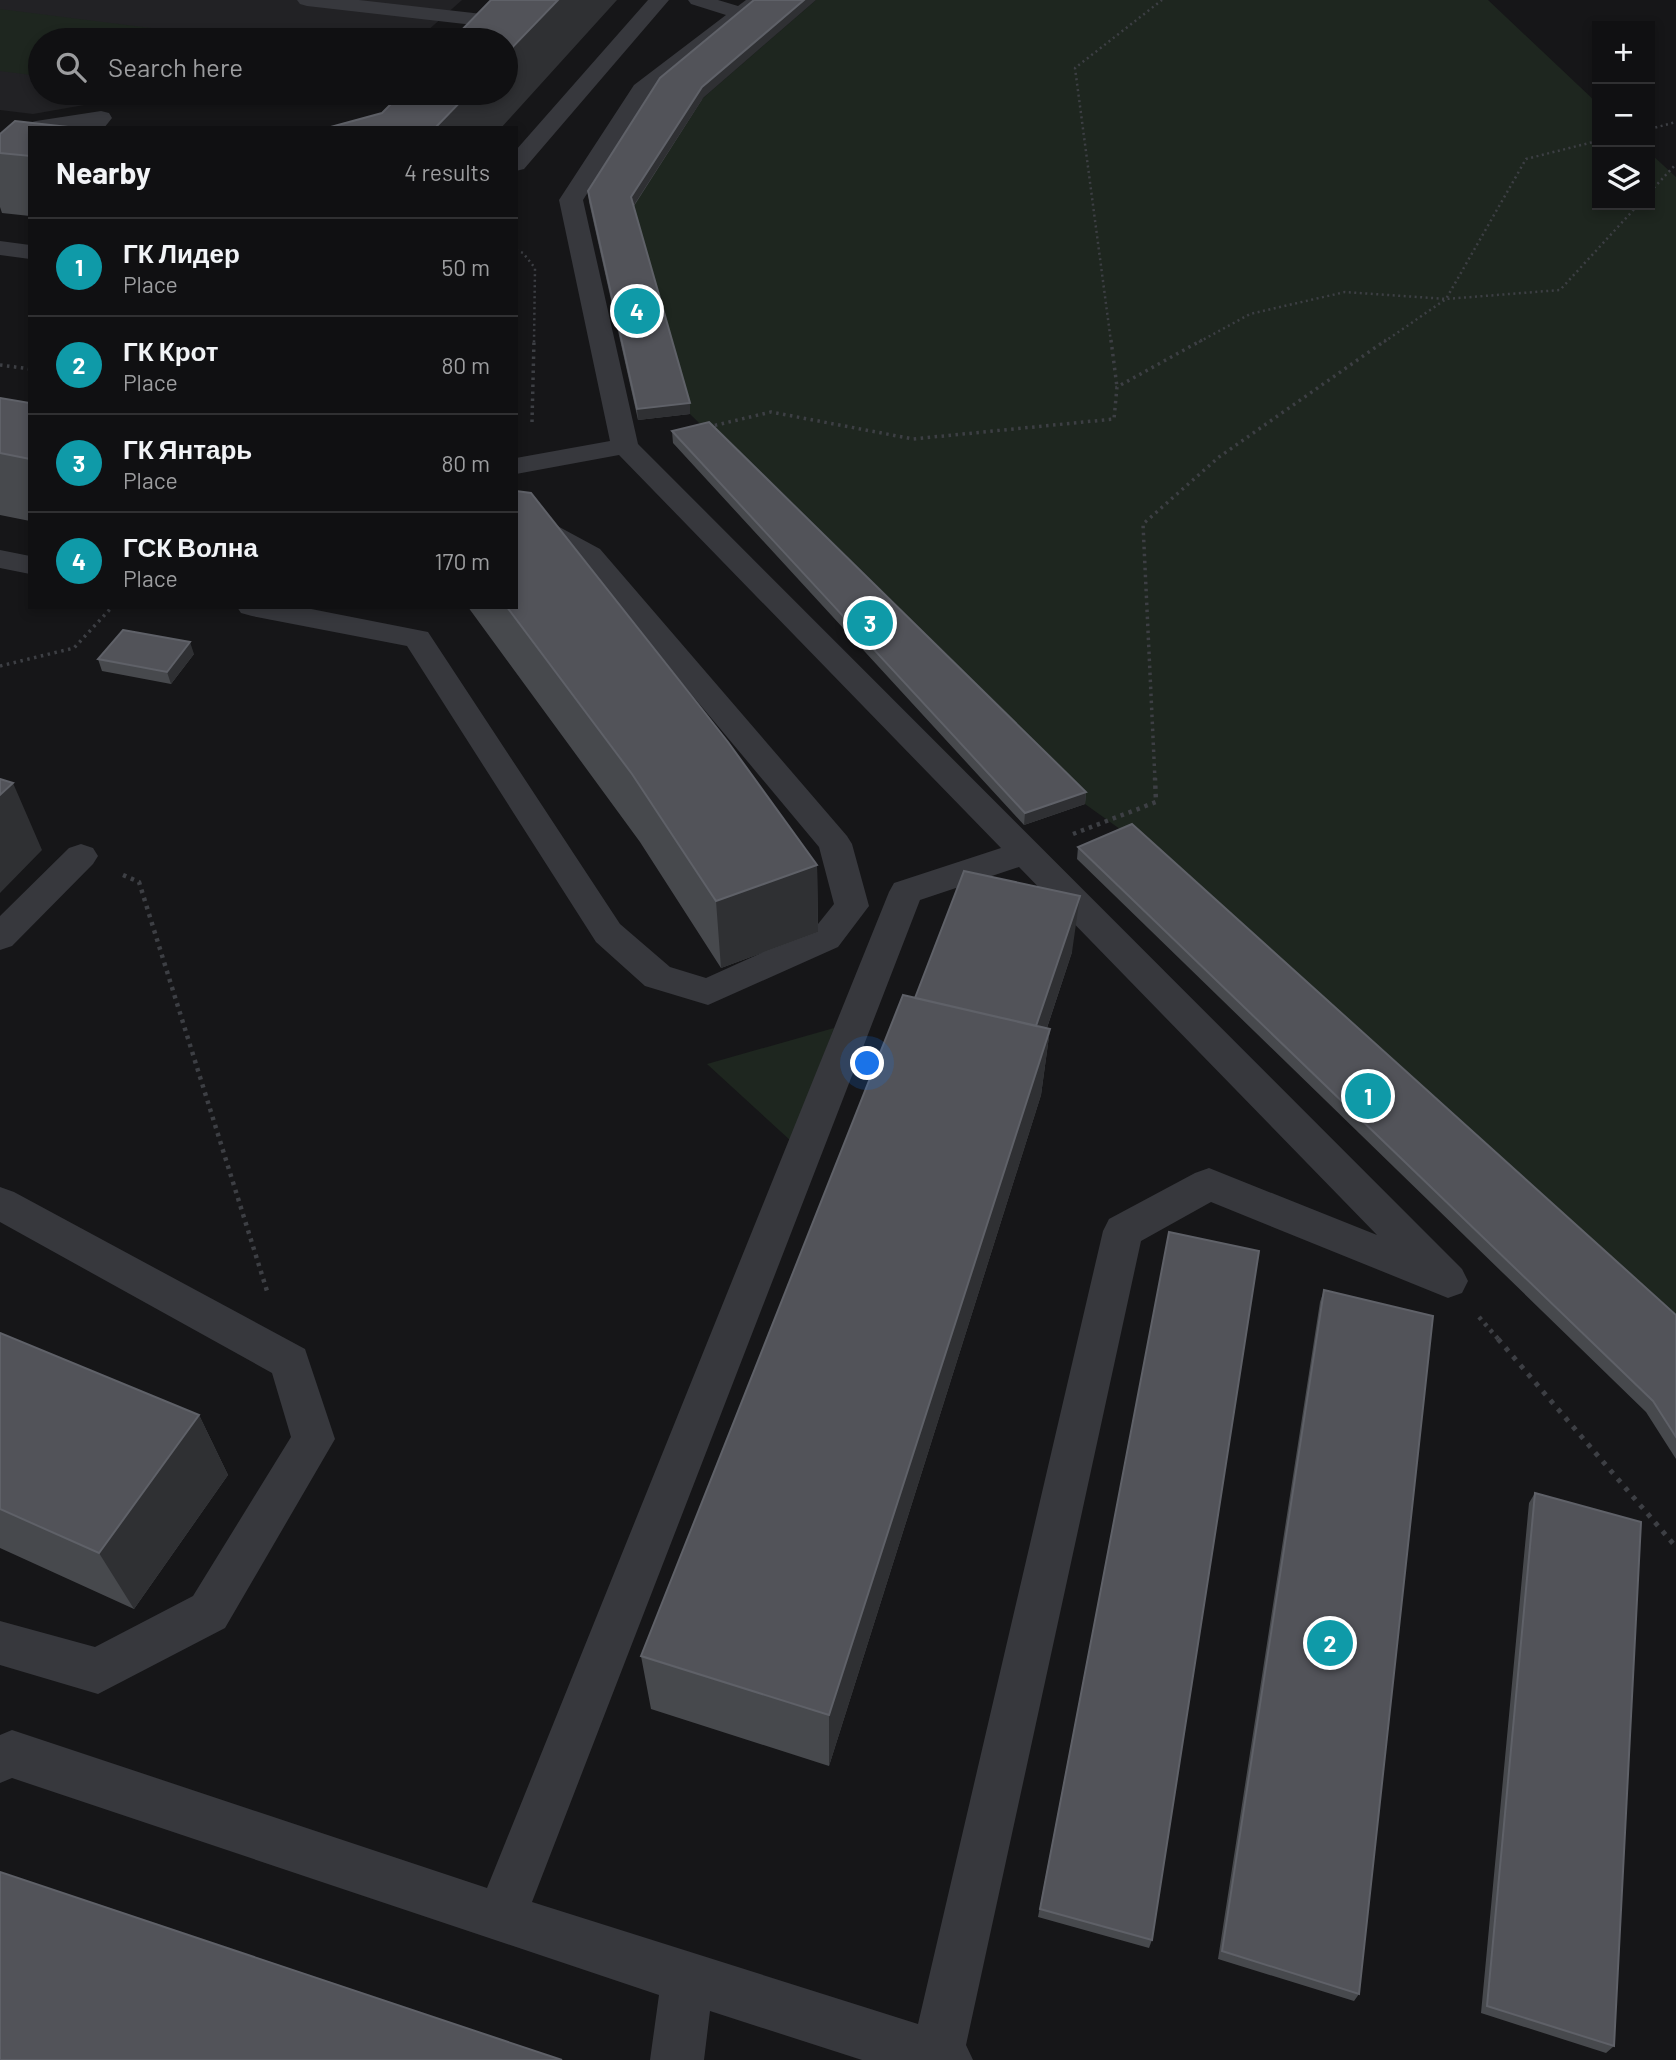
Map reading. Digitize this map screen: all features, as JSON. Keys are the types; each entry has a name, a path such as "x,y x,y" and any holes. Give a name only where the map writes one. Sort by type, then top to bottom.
{"lane":[{"path":"307,0 498,14 484,28"},
{"path":"518,162 659,0"},
{"path":"698,0 750,7"},
{"path":"750,7 642,90 571,200 625,446 1448,1281"},
{"path":"49,126 101,118 93,126"},
{"path":"0,248 28,252"},
{"path":"518,466 625,446"},
{"path":"262,609 417,639 608,933 658,976 708,992 827,938 852,906 835,844 590,555 529,522 518,519"},
{"path":"0,559 28,565"},
{"path":"500,1917 906,892 1024,853"},
{"path":"0,937 80,856"},
{"path":"0,1759 12,1754 500,1917 941,2059 1123,1231 1209,1184 1448,1281"},
{"path":"0,1203 290,1362 313,1439 209,1612 98,1671 0,1643"},
{"path":"677,2060 688,1977"}],"path":[{"path":"625,446 771,412 913,439 1114,419 1117,387 1075,68 1162,0"},
{"path":"1655,128 1676,122"},
{"path":"1024,853 1156,802 1143,524 1219,457 1446,299 1526,159 1592,142"},
{"path":"1655,187 1676,164"},
{"path":"1117,387 1250,314 1345,292 1446,299 1560,290 1633,210"},
{"path":"518,251 535,268 532,423"},
{"path":"0,365 28,369"},
{"path":"0,666 74,648 110,609"},
{"path":"80,856 139,882 290,1362"},
{"path":"1448,1281 1676,1547"}],"shaded area":[{"path":"0,0 462,0 430,28 28,28 28,105 84,105 33,114 0,110"},
{"path":"816,0 1488,0 1592,98 1592,210 1655,210 1655,158 1676,177 1676,1332 1131,837 1085,804 690,414 632,208 703,98"},
{"path":"0,9 150,28 28,28 28,74 0,71"},
{"path":"834,1028 791,1141 707,1064"}],"building":[{"path":"491,0 558,0 518,42 518,28 464,28"},
{"path":"754,0 804,0 702,87 631,197 690,403 637,409 588,191 660,78"},
{"path":"390,105 457,105 437,126 334,126 382,113"},
{"path":"15,121 59,126 28,126 28,156 0,153 0,134"},
{"path":"0,398 28,403 28,459 0,453"},
{"path":"709,422 1086,792 1025,813 672,431"},
{"path":"518,491 531,493 728,742 817,865 716,901 632,774 508,609 518,609"},
{"path":"123,630 190,642 167,672 98,659"},
{"path":"0,779 13,783 0,795"},
{"path":"1132,824 1676,1315 1676,1437 1653,1401 1078,847"},
{"path":"964,871 1080,896 1036,1026 915,998"},
{"path":"903,995 1050,1029 829,1715 641,1656"},
{"path":"1169,1232 1259,1251 1152,1940 1040,1909"},
{"path":"1324,1290 1433,1316 1359,1994 1222,1951"},
{"path":"0,1333 199,1415 99,1553 0,1509"},
{"path":"1535,1493 1641,1522 1614,2046 1487,2006"},
{"path":"0,1872 562,2060 0,2060"}],"place":[{"name":"ГСК Волна","path":"637,311"},
{"name":"ГК Янтарь","path":"870,623"},
{"name":"ГК Лидер","path":"1368,1096"},
{"name":"ГК Крот","path":"1330,1643"}]}
